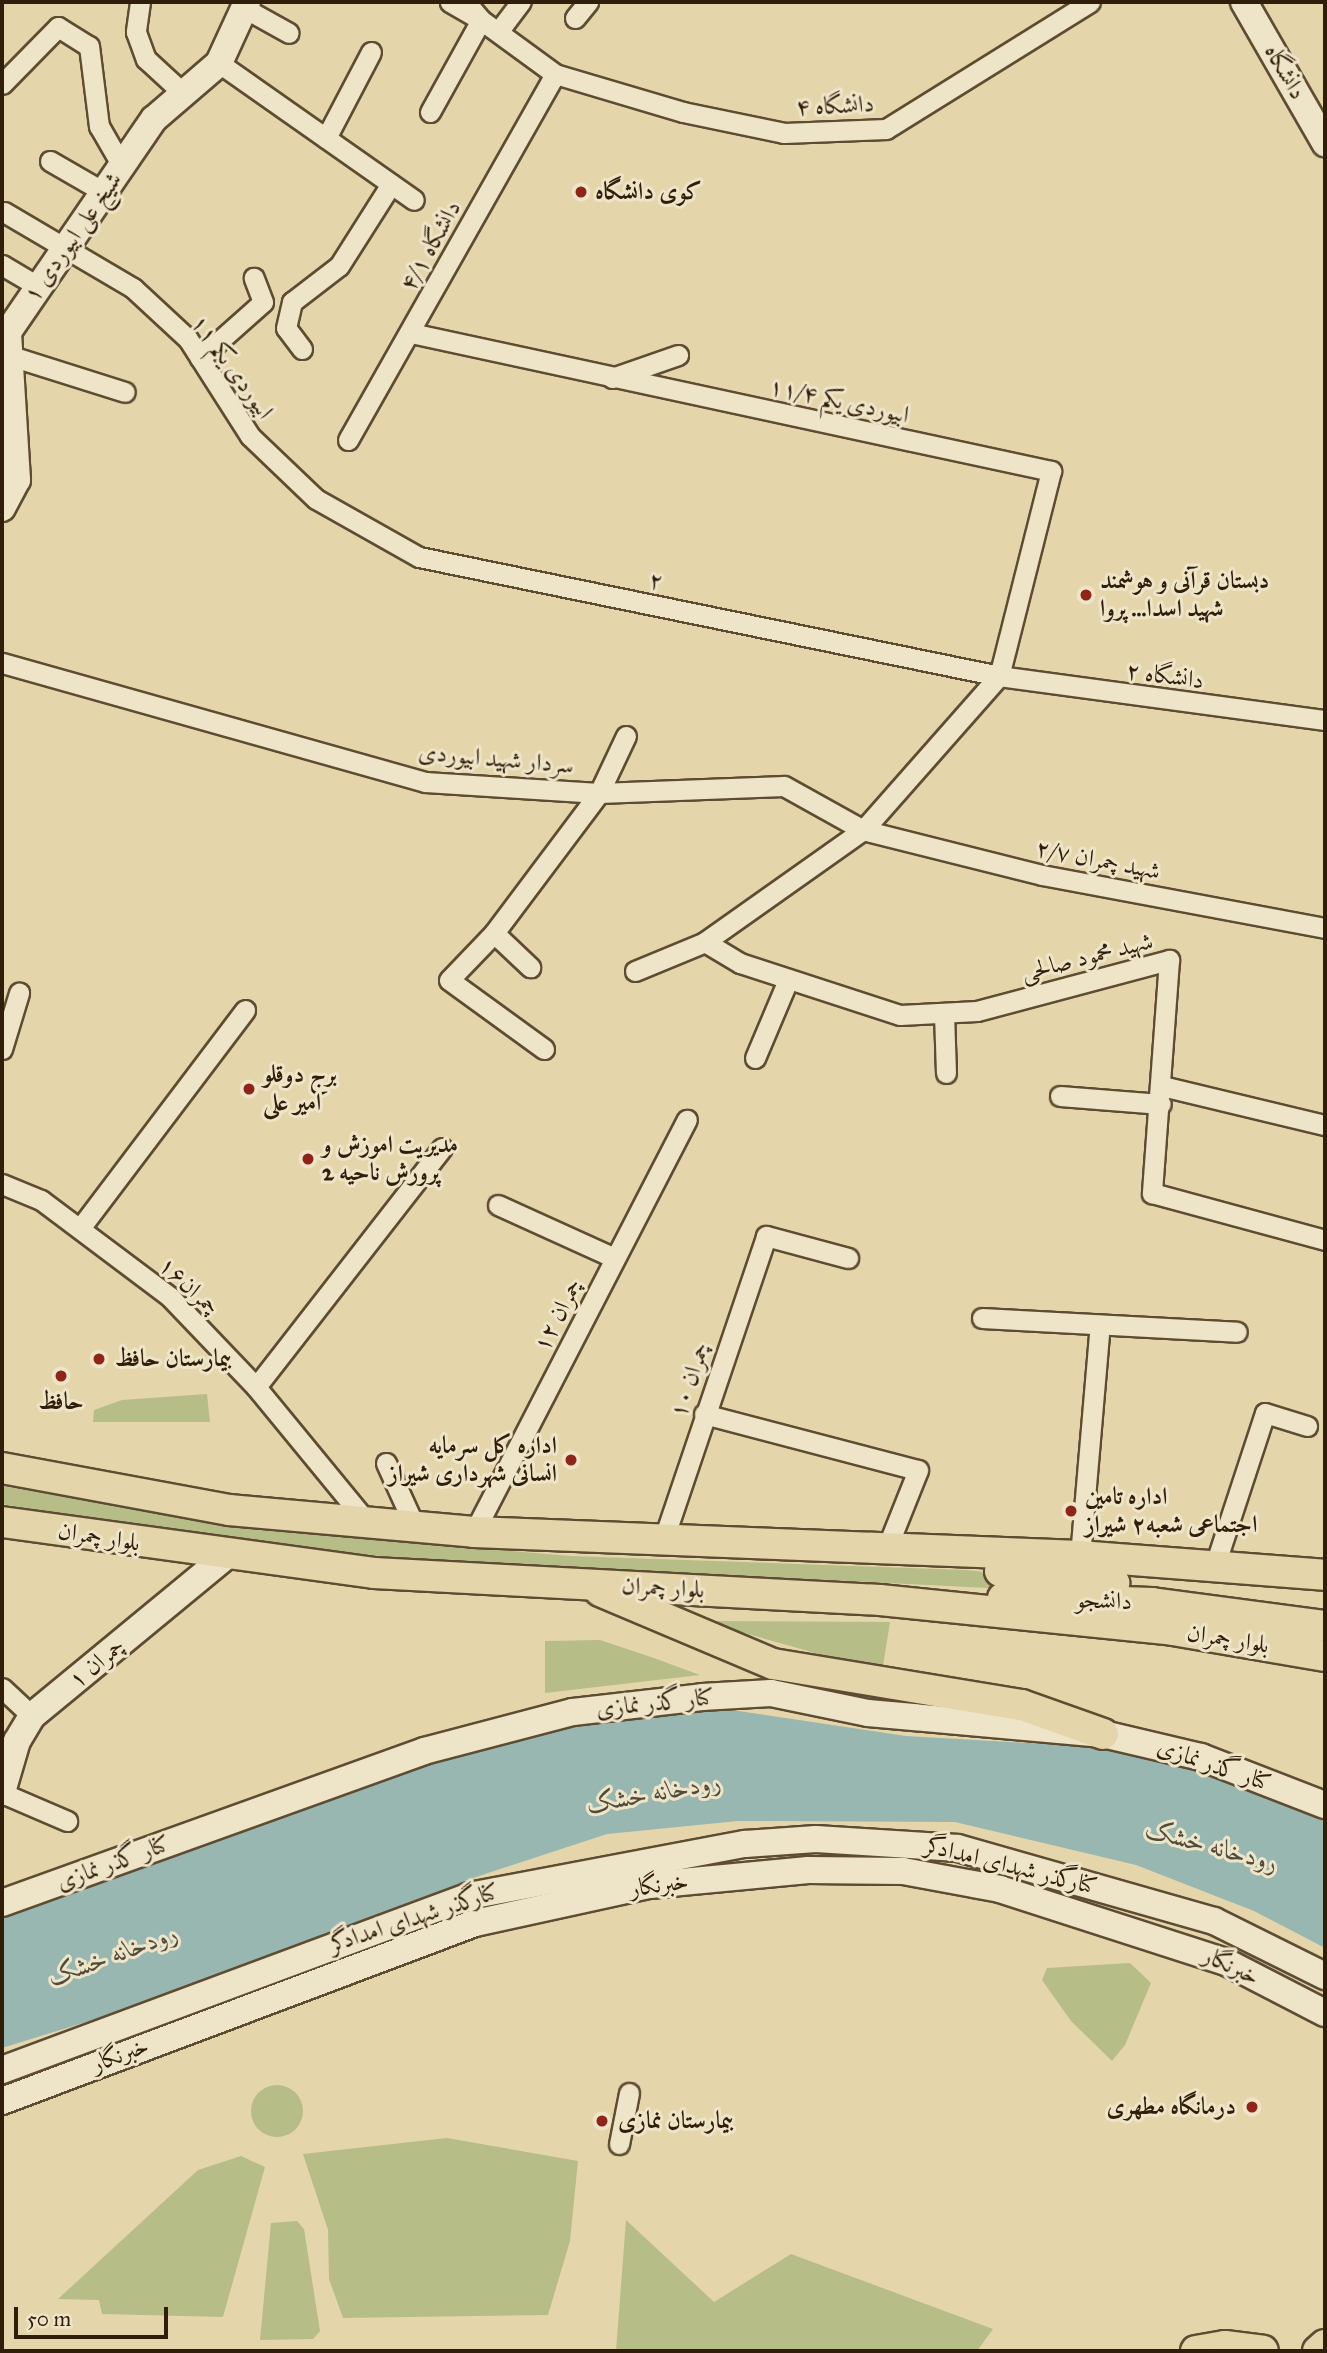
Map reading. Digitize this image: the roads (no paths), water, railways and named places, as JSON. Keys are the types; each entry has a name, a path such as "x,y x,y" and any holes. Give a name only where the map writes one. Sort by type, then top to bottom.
{"main road":[{"name":"دانشگاه","path":"1244,2 1325,143"},
{"name":"شیخ علی ابیوردی ۱","path":"8,340 39,286 154,120 219,63 246,5"},
{"path":"2,508 17,480 8,340"},
{"name":"بلوار چمران","path":"2,1468 229,1510 474,1532 1080,1556 1325,1575"},
{"name":"بلوار چمران","path":"2,1522 225,1557 432,1578 580,1583 880,1601 1173,1630 1325,1656"},
{"name":"دانشجو","path":"886,1550 1010,1572 1325,1606"},
{"name":"چمران ۱","path":"2,1792 17,1741 33,1716 225,1557"},
{"path":"580,1583 773,1664 1021,1705 1103,1734"},
{"name":"دانشجو","path":"880,1601 1152,1602 1325,1626"},
{"name":"کنار گذر نمازی","path":"2,1903 424,1751 573,1712 771,1693 868,1713 1103,1734 1201,1757 1325,1805"},
{"name":"کنارگذر شهدای امدادگر","path":"2,2070 42,2059 184,1998 469,1896 616,1863 816,1839 958,1848 1069,1877 1214,1921 1325,1976"},
{"name":"خبرنگار","path":"4,2095 475,1923 650,1885 808,1870 902,1871 1000,1889 1226,1962 1325,2013"},
{"path":"4,2095 42,2059"},
{"path":"1318,2351 1325,2345"},
{"path":"1196,2351 1225,2346 1263,2351"}],"street":[{"path":"140,2 136,33 146,58 184,94"},
{"path":"450,2 481,20 555,74"},
{"path":"466,2 481,20"},
{"path":"498,32 521,2"},
{"path":"575,18 588,2"},
{"name":"۴ دانشگاه","path":"555,74 683,112 784,133 886,129 1090,2"},
{"path":"246,5 289,33"},
{"path":"430,112 481,20"},
{"path":"2,83 58,27 89,46 99,126 122,166"},
{"path":"326,138 371,52"},
{"path":"219,63 414,200"},
{"name":"۴/۱ دانشگاه","path":"348,440 411,333 555,74"},
{"path":"50,160 104,192"},
{"path":"302,349 286,328 292,302 339,266 391,184"},
{"name":"۱۱ ابیوردی یکم","path":"4,212 133,288 200,358 250,436 316,499"},
{"path":"2,265 39,286"},
{"path":"200,358 263,302 254,278"},
{"name":"۱۱/۴ ابیوردی یکم","path":"411,333 1051,471 999,676"},
{"path":"8,340 125,392"},
{"path":"611,378 678,355"},
{"name":"۲","path":"316,499 419,557 999,676"},
{"name":"سردار شهید ابیوردی","path":"2,663 425,782 599,793 784,786 863,830"},
{"path":"635,971 705,942 863,830 999,676"},
{"name":"۲ دانشگاه","path":"999,676 1325,720"},
{"path":"544,1049 449,980 494,933 599,793 626,736"},
{"name":"۲/۷ شهید چمران","path":"863,830 1042,875 1325,928"},
{"path":"494,933 530,967"},
{"name":"شهید محمود صالحی","path":"705,942 788,981 900,1015 977,1011 1169,960 1152,1194 1325,1240"},
{"path":"755,1058 788,981"},
{"path":"2,1049 19,993"},
{"path":"81,1227 245,1010"},
{"path":"944,1013 946,1073"},
{"path":"1059,1096 1161,1095 1275,1113 1325,1125"},
{"name":"۱۲ چمران","path":"474,1532 687,1120"},
{"path":"256,1387 442,1148"},
{"name":"چمران۱۶","path":"2,1184 41,1200 81,1227 170,1297 256,1387 368,1522"},
{"path":"498,1205 615,1258"},
{"name":"۱۰ چمران","path":"663,1541 766,1236 848,1258"},
{"path":"982,1318 1237,1332"},
{"path":"1080,1556 1100,1325"},
{"path":"1214,1568 1265,1413 1307,1426"},
{"path":"704,1414 918,1470 886,1550"},
{"path":"386,1463 415,1527"},
{"path":"2,1688 33,1716"},
{"path":"2,1792 66,1821"},
{"path":"619,2144 629,2093"}],"water":[{"name":"رودخانه خشک","path":"725,1709 906,1736 1149,1750 1251,1790 1325,1822 1325,1948 1254,1911 1136,1865 955,1822 738,1821 607,1834 476,1877 170,1996 2,2048 2,1916 437,1762 578,1726"}],"place":[{"name":"کوی دانشگاه","path":"581,192"},
{"name":"دبستان قرآنی و هوشمند شهید اسدا... پروا","path":"1086,595"},
{"name":"برج دوقلو امیر علی","path":"249,1089"},
{"name":"مدیریت اموزش و پرورش ناحیه 2","path":"308,1159"},
{"name":"بیمارستان حافظ","path":"99,1359"},
{"name":"حافظ","path":"61,1376"},
{"name":"اداره کل سرمایه انسانی شهرداری شیراز","path":"571,1460"},
{"name":"اداره تامین اجتماعی شعبه۲ شیراز","path":"1071,1511"},
{"name":"درمانگاه مطهری","path":"1252,2107"},
{"name":"بیمارستان نمازی","path":"602,2121"}]}
